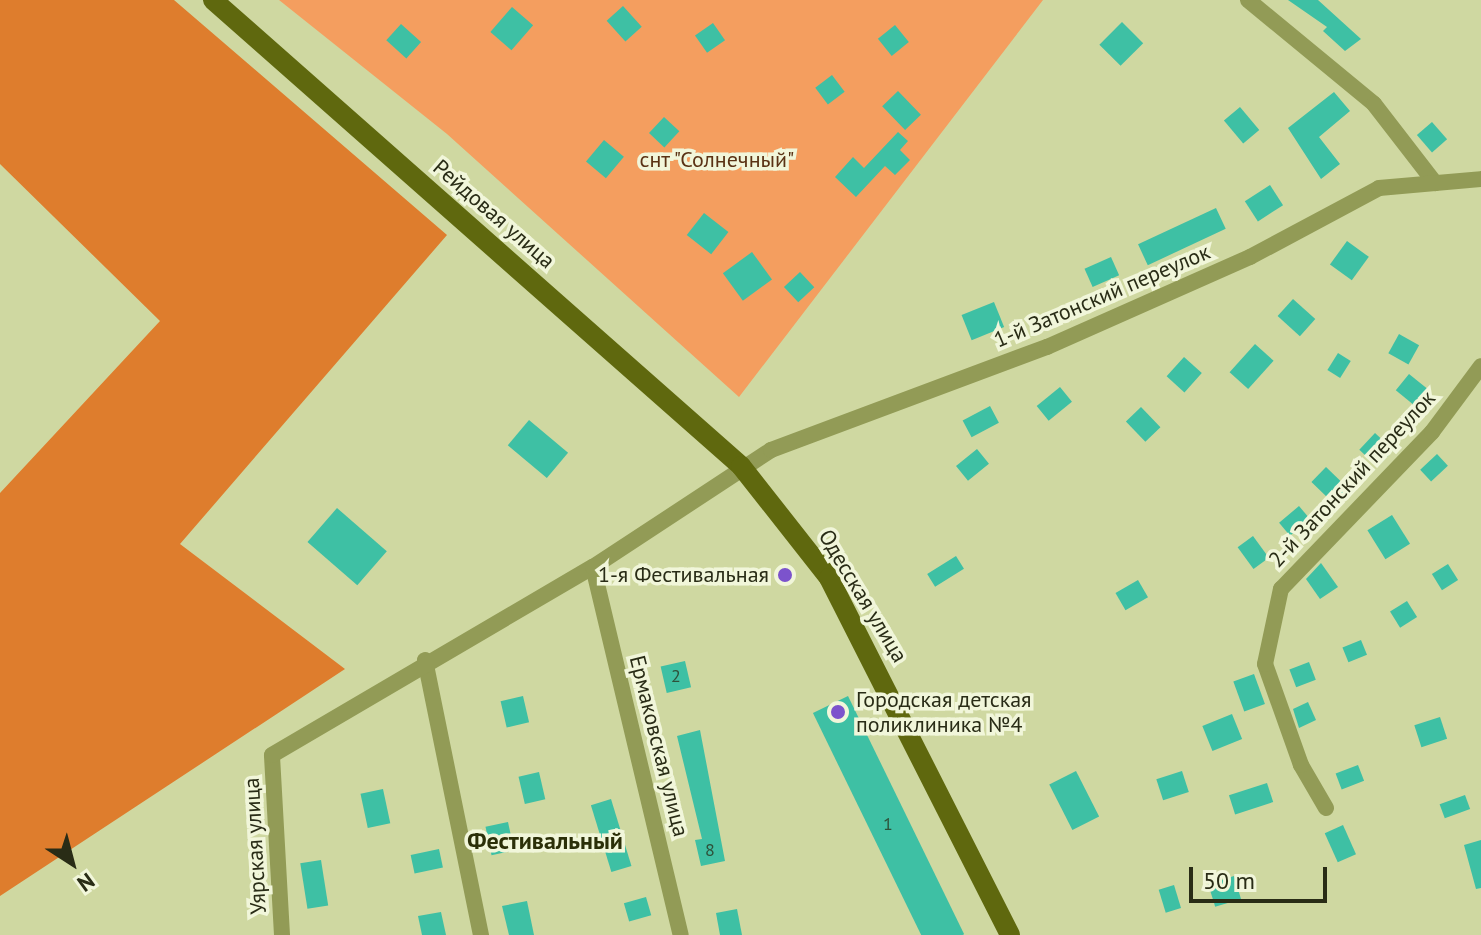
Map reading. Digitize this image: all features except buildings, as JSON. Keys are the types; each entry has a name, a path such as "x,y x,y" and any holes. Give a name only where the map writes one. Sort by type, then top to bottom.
{"main road":[{"name":"Рейдовая улица","path":"213,0 741,466"},
{"name":"Одесская улица","path":"741,466 829,578 1010,935"}],"street":[{"path":"1248,0 1374,104 1435,183"},
{"name":"1-й Затонский переулок","path":"272,755 425,660 593,567 741,466 886,404 1047,347 1250,257 1370,192 1481,179"},
{"name":"2-й Затонский переулок","path":"1326,808 1301,765 1265,664 1281,589 1432,432 1481,366"},
{"name":"Ермаковская улица","path":"593,567 681,935"},
{"path":"425,660 481,935"},
{"name":"Уярская улица","path":"272,755 282,935"}],"green space":[{"name":"снт \"Солнечный\"","path":"279,0 1043,0 739,397 447,134"}],"shaded area":[{"path":"0,0 174,0 447,235 180,544 345,669 0,896 0,493 160,321 0,164"}],"place":[{"name":"1-я Фестивальная","path":"785,575"},
{"name":"Городская детская поликлиника №4","path":"838,712"}],"district":[{"name":"Фестивальный","path":"545,841"}]}
